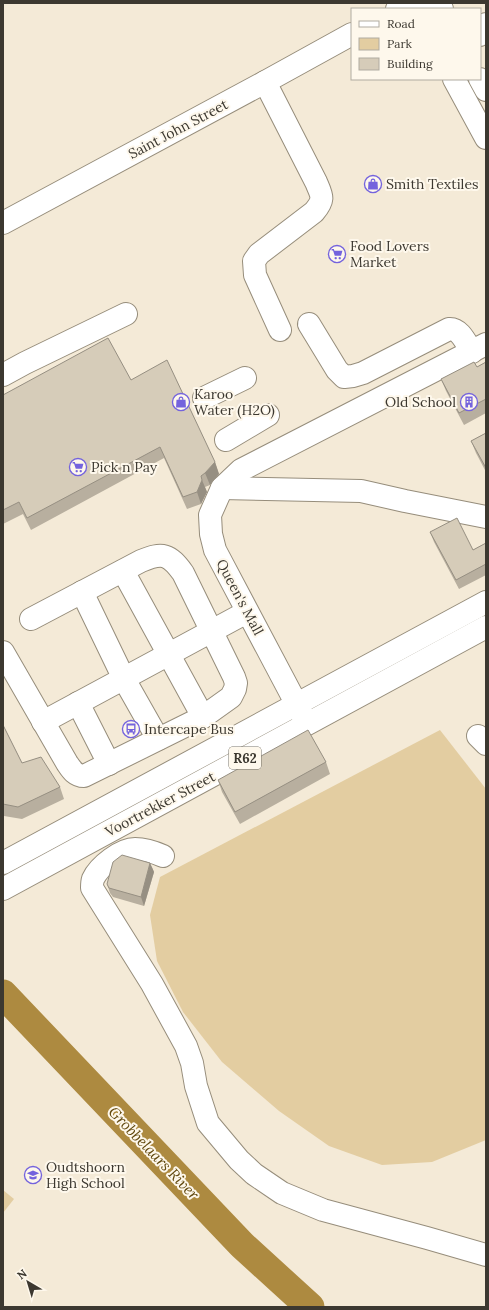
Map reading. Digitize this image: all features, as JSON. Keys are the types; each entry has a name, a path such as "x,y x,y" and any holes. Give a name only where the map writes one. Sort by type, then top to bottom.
{"main road":[{"path":"399,8 408,3"},
{"path":"481,33 486,24"},
{"name":"Saint John Street","path":"3,223 351,35"},
{"path":"455,80 486,138"},
{"path":"481,80 486,90"},
{"path":"265,82 316,182 321,195 321,204 314,212 259,254 254,261 253,267 255,275 280,330"},
{"path":"3,375 126,314"},
{"path":"309,324 337,370 344,377 363,373 453,328 464,338 479,348"},
{"name":"Queen's Mall","path":"307,725 215,550 211,534 210,515 222,488 242,470 479,348"},
{"path":"204,398 245,378"},
{"path":"226,440 268,415"},
{"path":"222,488 361,491 486,517"},
{"path":"3,652 73,772 79,776 84,776 203,717 227,701 235,689 236,683 234,677 183,573 174,560 165,556 155,555 31,619"},
{"path":"123,571 203,717"},
{"path":"82,592 124,679 158,739"},
{"name":"Voortrekker Street","path":"3,863 486,602"},
{"path":"43,722 248,612"},
{"name":"Voortrekker Street","path":"3,889 486,627"},
{"path":"78,703 109,764"},
{"path":"163,856 147,850 134,849 122,853 113,858 98,871 93,880 92,888 152,984 186,1046 192,1063 196,1086 208,1123 238,1160 254,1174 282,1193 322,1210 442,1242 486,1256"}],"green space":[{"path":"440,730 486,789 486,1140 432,1162 382,1165 329,1146 279,1111 222,1062 183,1012 157,961 150,915 160,877"},
{"path":"3,1190 14,1199 3,1213"}],"building":[{"path":"108,338 131,380 167,360 215,462 201,476 202,480 197,492 183,497 160,447 27,518 19,502 3,510 3,395"},
{"name":"Old School","path":"474,362 477,367 486,362 486,399 459,413 441,379"},
{"path":"486,433 486,468 471,441"},
{"path":"457,518 473,550 486,543 486,564 456,580 430,532"},
{"path":"3,725 22,763 41,757 60,787 18,807 3,804"},
{"path":"308,730 326,762 235,812 218,780"},
{"path":"122,855 150,863 141,897 109,888 107,884 113,862"}],"waterway":[{"name":"Grobbelaars River","path":"3,994 242,1245 310,1307"}],"place":[{"name":"Smith Textiles","path":"373,184"},
{"name":"Food Lovers Market","path":"337,254"},
{"name":"Karoo Water (H2O)","path":"181,402"},
{"name":"Old School","path":"469,402"},
{"name":"Pick n Pay","path":"78,467"},
{"name":"Intercape Bus","path":"131,729"},
{"name":"Oudtshoorn High School","path":"33,1175"}]}
